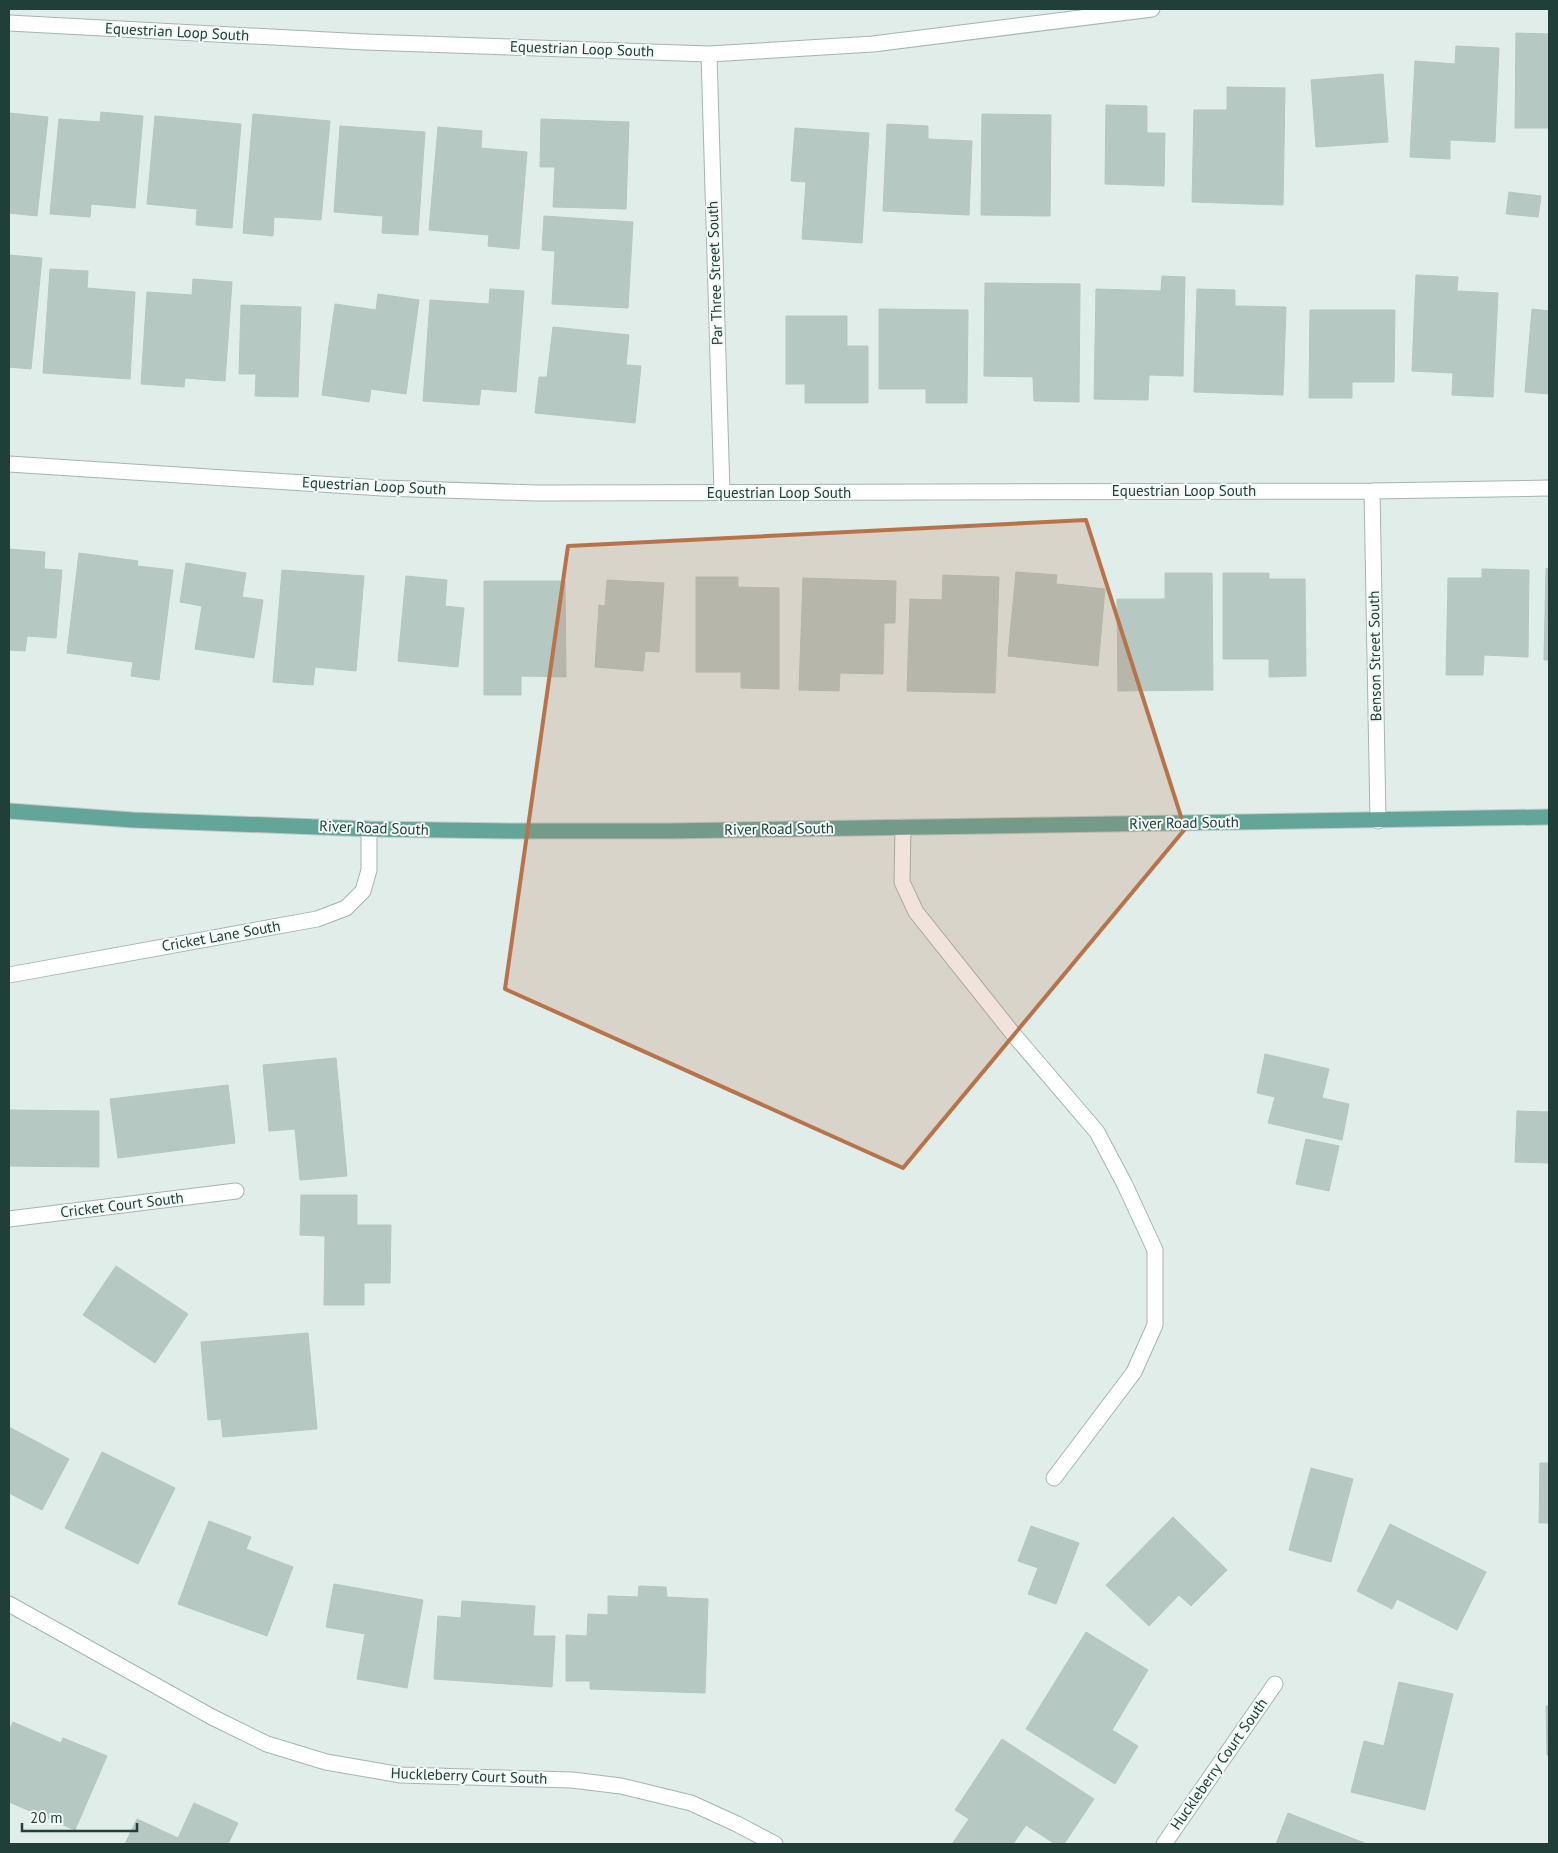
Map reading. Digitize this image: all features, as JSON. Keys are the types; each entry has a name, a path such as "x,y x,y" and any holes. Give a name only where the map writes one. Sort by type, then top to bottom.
{"main road":[{"name":"River Road South","path":"9,811 133,820 369,828 649,831 1549,817"}],"street":[{"name":"Equestrian Loop South","path":"9,22 365,42 709,54 873,44 1152,9"},
{"name":"Par Three Street South","path":"709,54 722,493"},
{"name":"Equestrian Loop South","path":"9,464 382,488 537,493 1372,491 1549,488"},
{"name":"Benson Street South","path":"1372,491 1378,821"},
{"path":"903,827 902,882 916,912 1008,1027 1097,1132 1125,1185 1155,1250 1154,1325 1134,1372 1054,1478"},
{"name":"Cricket Lane South","path":"9,975 317,919 346,908 363,891 369,870 369,828"},
{"name":"Cricket Court South","path":"9,1219 236,1191"},
{"name":"Huckleberry Court South","path":"9,1604 212,1717 267,1744 326,1762 401,1775 572,1780 621,1786 691,1803 775,1844"},
{"name":"Huckleberry Court South","path":"1164,1844 1275,1684"}],"highlighted area":[{"path":"1086,520 1185,829 903,1168 505,989 568,546"}],"building":[{"path":"1516,33 1549,34 1549,128 1515,128"},
{"path":"1456,46 1499,48 1495,142 1450,140 1450,159 1410,157 1415,61 1455,64"},
{"path":"1383,74 1388,142 1316,147 1311,80"},
{"path":"1227,87 1285,88 1283,205 1192,202 1194,110 1227,110"},
{"path":"1106,105 1147,106 1147,133 1165,133 1164,186 1105,184"},
{"path":"101,112 143,116 135,208 91,204 90,217 50,214 59,119 100,122"},
{"path":"9,113 48,117 37,216 9,213"},
{"path":"253,114 330,121 321,220 274,217 273,236 243,233"},
{"path":"982,114 1051,115 1050,216 981,215"},
{"path":"155,116 241,124 232,228 196,225 197,209 147,204"},
{"path":"541,119 629,122 626,209 553,207 555,167 540,167"},
{"path":"887,124 928,126 928,139 972,141 969,215 883,211"},
{"path":"340,126 425,132 418,235 382,233 383,216 334,212"},
{"path":"438,127 482,131 481,148 527,152 519,249 488,246 489,235 429,230"},
{"path":"795,128 869,133 862,243 802,239 806,182 791,181"},
{"path":"1509,192 1541,196 1538,217 1506,214"},
{"path":"544,216 633,222 628,308 552,304 555,251 542,250"},
{"path":"9,255 42,258 31,369 9,367"},
{"path":"50,269 88,271 87,288 135,292 130,379 43,373"},
{"path":"1416,275 1458,277 1457,291 1498,293 1493,397 1452,395 1453,373 1412,371"},
{"path":"1162,276 1185,277 1183,376 1149,375 1148,400 1094,399 1096,289 1161,291"},
{"path":"193,279 232,282 225,381 185,378 184,387 141,384 147,292 192,295"},
{"path":"985,283 1080,284 1079,402 1034,401 1033,377 984,376"},
{"path":"490,289 524,291 516,392 481,389 479,405 423,401 430,300 489,304"},
{"path":"1197,289 1235,290 1235,306 1286,307 1283,395 1194,392"},
{"path":"378,294 419,300 406,394 371,389 369,402 322,395 335,304 376,310"},
{"path":"241,305 301,307 298,397 255,396 256,374 239,374"},
{"path":"879,309 968,310 967,403 926,403 926,389 879,389"},
{"path":"1532,309 1549,311 1549,394 1525,392"},
{"path":"1310,310 1395,310 1394,382 1352,382 1352,398 1309,398"},
{"path":"786,316 847,316 847,346 868,346 868,403 805,403 805,384 786,384"},
{"path":"553,327 629,335 626,365 641,366 635,423 535,413 539,377 547,377"},
{"path":"9,549 45,552 44,569 62,570 56,638 27,636 25,651 9,650"},
{"path":"79,553 138,561 137,566 173,570 159,680 131,676 133,662 67,653"},
{"path":"186,563 246,573 242,597 263,600 254,658 195,649 202,606 180,602"},
{"path":"1546,568 1549,569 1549,660 1544,660"},
{"path":"1482,569 1529,570 1528,657 1484,655 1483,675 1446,675 1448,578 1482,578"},
{"path":"282,570 364,576 356,671 315,667 313,685 273,682"},
{"path":"1016,572 1057,575 1056,584 1105,589 1098,666 1008,656"},
{"path":"1165,573 1212,573 1213,690 1118,691 1117,599 1165,599"},
{"path":"1223,573 1269,573 1269,579 1305,579 1306,676 1269,677 1269,659 1223,659"},
{"path":"943,575 999,577 995,693 907,691 910,599 942,600"},
{"path":"406,576 447,580 445,606 464,608 458,667 398,661"},
{"path":"696,577 738,577 738,587 779,588 779,689 741,688 741,672 696,672"},
{"path":"803,578 896,581 895,623 884,623 883,674 840,673 839,691 799,690"},
{"path":"607,580 664,583 659,652 645,651 643,671 595,667 599,605 605,606"},
{"path":"484,581 565,581 566,677 521,676 521,695 484,695"},
{"path":"1265,1054 1329,1069 1322,1098 1349,1104 1342,1140 1268,1123 1275,1097 1257,1093"},
{"path":"336,1058 347,1176 300,1180 295,1129 269,1131 263,1065"},
{"path":"228,1085 235,1143 118,1158 110,1099"},
{"path":"9,1110 99,1111 99,1167 9,1166"},
{"path":"1517,1111 1549,1112 1549,1163 1515,1162"},
{"path":"1306,1139 1339,1146 1329,1191 1296,1184"},
{"path":"301,1195 357,1195 357,1225 391,1225 390,1283 364,1283 364,1305 324,1305 325,1236 300,1235"},
{"path":"116,1266 188,1314 155,1363 83,1315"},
{"path":"308,1333 317,1429 223,1437 221,1419 208,1420 201,1342"},
{"path":"9,1427 69,1459 42,1510 9,1493"},
{"path":"102,1452 175,1488 138,1564 65,1528"},
{"path":"1540,1463 1549,1463 1549,1523 1539,1523"},
{"path":"1311,1468 1353,1479 1331,1562 1289,1550"},
{"path":"1173,1517 1227,1570 1191,1606 1179,1595 1149,1626 1106,1585"},
{"path":"209,1521 251,1537 246,1549 293,1567 267,1636 178,1604"},
{"path":"1390,1524 1486,1572 1457,1630 1397,1599 1392,1609 1357,1591"},
{"path":"1031,1526 1079,1543 1056,1604 1028,1594 1038,1568 1018,1561"},
{"path":"334,1584 423,1600 407,1688 357,1679 365,1634 326,1627"},
{"path":"639,1586 666,1587 667,1597 708,1599 705,1693 590,1689 590,1681 566,1681 566,1635 587,1636 588,1614 608,1615 608,1596 638,1597"},
{"path":"462,1601 535,1606 533,1636 555,1636 552,1687 434,1679 438,1616 461,1618"},
{"path":"1086,1632 1148,1670 1112,1730 1138,1746 1115,1784 1026,1729"},
{"path":"1399,1682 1453,1694 1425,1810 1351,1792 1364,1741 1384,1746"},
{"path":"1546,1706 1549,1706 1549,1755 1547,1755"},
{"path":"13,1722 61,1743 63,1738 107,1756 75,1830 9,1802 9,1731"},
{"path":"1002,1739 1094,1799 1064,1844 1055,1844 1026,1825 1013,1844 952,1844 969,1819 955,1810"},
{"path":"194,1803 238,1823 228,1844 125,1844 137,1819 178,1838"},
{"path":"1288,1813 1367,1844 1276,1844"}]}
